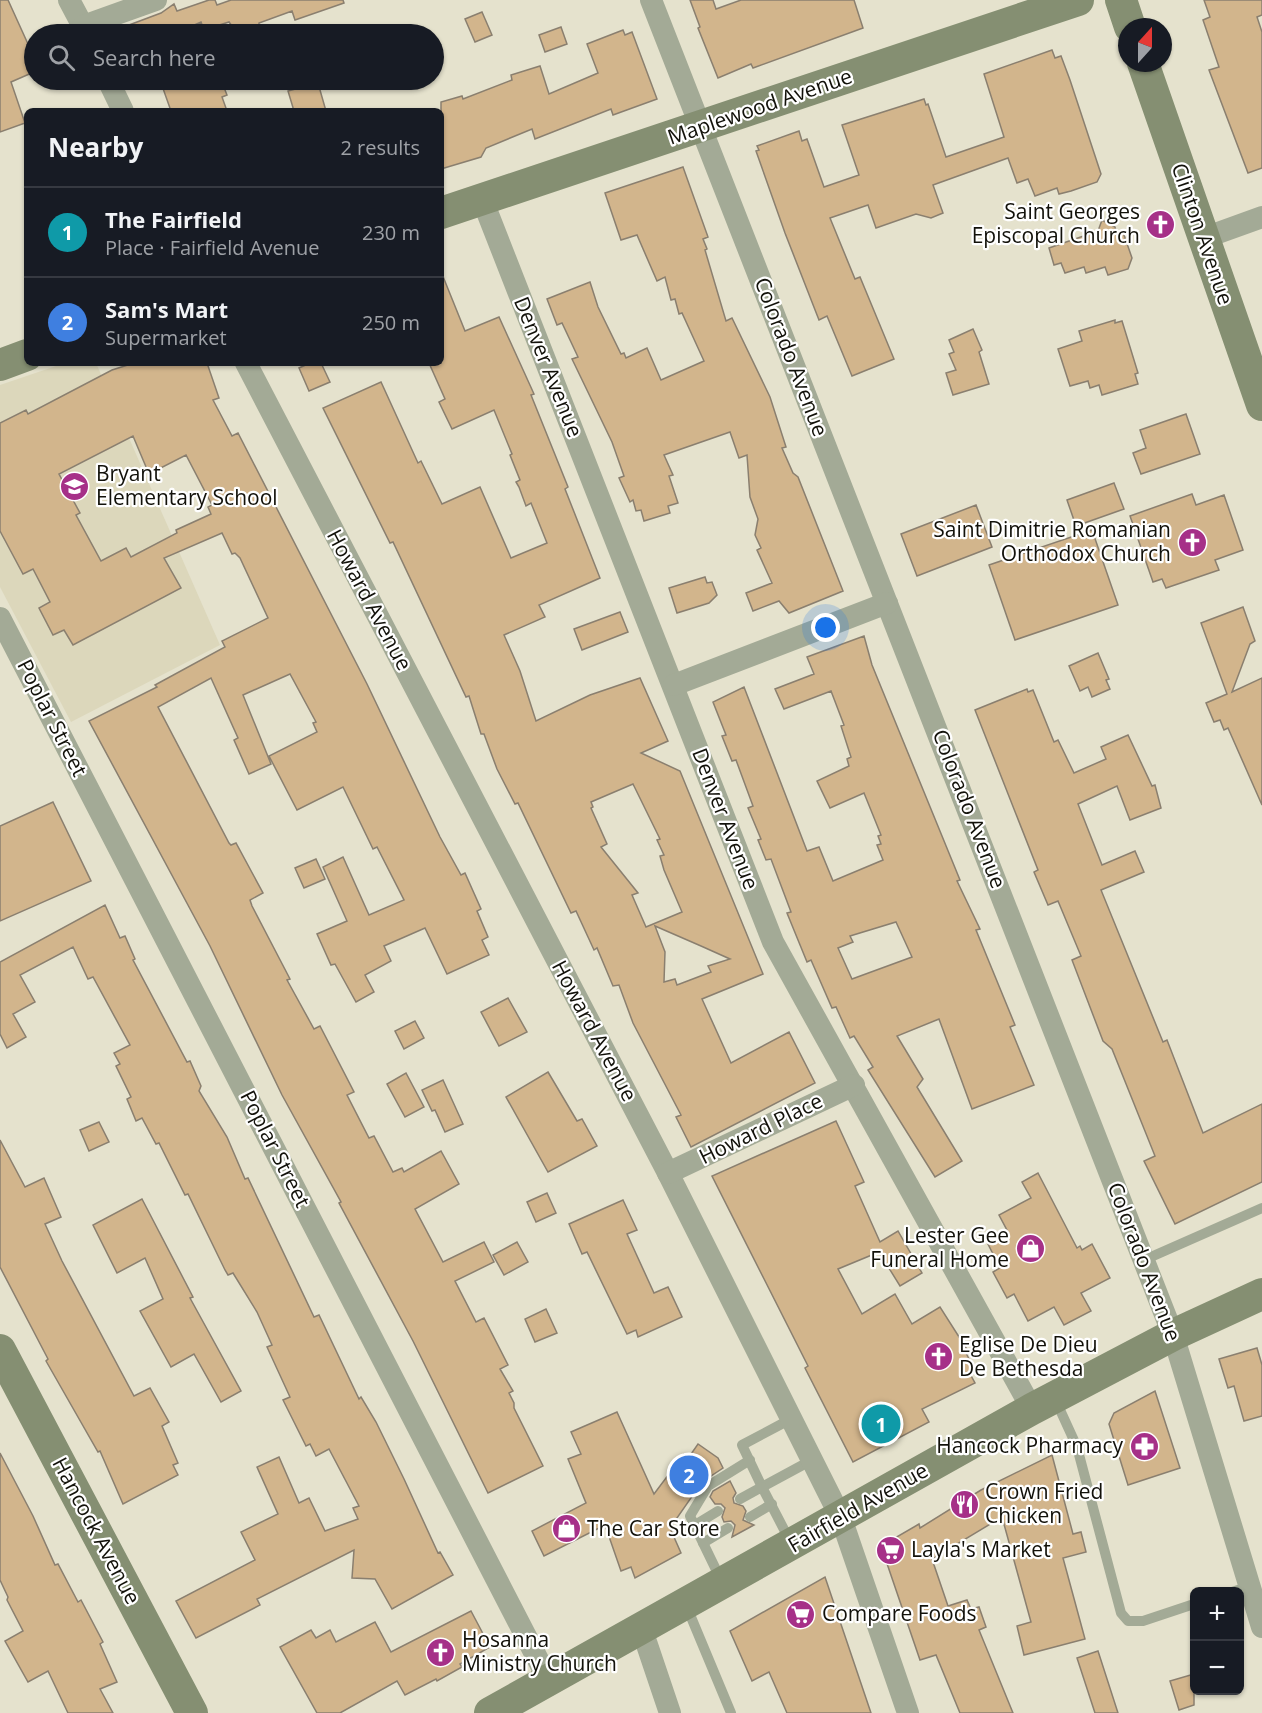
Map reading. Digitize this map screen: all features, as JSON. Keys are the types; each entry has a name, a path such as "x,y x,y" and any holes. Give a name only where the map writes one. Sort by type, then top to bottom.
{"main road":[{"name":"Maplewood Avenue","path":"444,212 1078,0"},
{"path":"1121,0 1127,18"},
{"name":"Clinton Avenue","path":"1146,72 1262,405"},
{"path":"0,365 24,357"},
{"name":"Fairfield Avenue","path":"490,1713 793,1546 1043,1403 1173,1335 1262,1294"},
{"name":"Hancock Avenue","path":"0,1350 192,1713"}],"street":[{"path":"69,0 81,24"},
{"path":"101,24 156,0"},
{"name":"Colorado Avenue","path":"651,0 1173,1335 1240,1587"},
{"path":"113,90 122,108"},
{"name":"Denver Avenue","path":"482,199 773,942 854,1085 1043,1403"},
{"path":"1203,238 1262,217"},
{"name":"Howard Avenue","path":"248,366 668,1173 841,1518 908,1713"},
{"path":"674,685 887,603"},
{"name":"Poplar Street","path":"0,618 549,1681"},
{"name":"Howard Place","path":"668,1173 854,1085"},
{"name":"Colorado Avenue","path":"1244,1594 1262,1627"},
{"path":"642,1630 670,1713"}],"lane":[{"path":"1144,1260 1262,1208"},
{"path":"1043,1403 1077,1447 1121,1613 1128,1621 1143,1621 1190,1605"},
{"path":"791,1419 742,1445 793,1546"},
{"path":"723,1585 690,1516 708,1486 750,1460"},
{"path":"740,1498 812,1460"},
{"path":"750,1517 772,1504"},
{"path":"695,1525 718,1511"},
{"path":"703,1543 728,1528"},
{"path":"686,1605 731,1713"}],"shaded area":[{"name":"Bryant Elementary School","path":"56,366 97,366 220,645 71,722 0,587 0,385"}],"building":[{"path":"0,0 8,0 24,35 24,76 11,82 24,123 0,132"},
{"path":"209,0 215,0 217,5 231,0 343,0 344,3 295,20 292,11 259,24 230,24 229,22 202,24 201,22 196,24 132,24 161,13 174,4 177,11"},
{"path":"690,0 713,0 716,9 741,0 854,0 863,28 753,68 751,64 718,78 698,28 700,27"},
{"path":"1204,0 1262,0 1262,15 1257,17 1262,32 1262,168 1248,173 1209,70 1219,67 1203,20 1210,17"},
{"path":"482,12 492,35 475,42 465,19"},
{"path":"561,27 567,44 545,52 539,35"},
{"path":"623,30 625,35 632,32 657,99 613,115 611,109 535,139 532,129 486,148 481,157 444,168 444,108 441,108 441,102 462,96 463,99 512,80 511,75 540,66 549,94 598,73 587,44"},
{"path":"1052,50 1055,58 1061,56 1070,80 1101,174 1097,182 1059,194 1057,188 1035,196 1028,179 1017,183 1008,158 933,185 943,213 931,218 916,214 876,228 868,205 830,218 855,279 860,277 894,359 852,376 827,316 819,320 785,233 756,151 759,150 757,146 799,131 802,141 807,139 824,187 859,175 842,125 924,99 926,105 928,104 946,157 1004,137 984,74"},
{"path":"164,90 225,90 227,95 222,97 226,108 170,108"},
{"path":"320,90 325,108 293,108 288,91"},
{"path":"683,167 708,237 703,239 707,249 705,250 726,321 732,318 770,397 786,447 782,448 793,473 798,477 843,591 789,613 779,601 753,611 746,593 772,583 757,550 761,548 755,535 758,519 750,497 747,455 739,458 730,432 664,455 673,475 669,476 678,503 668,506 670,513 644,521 641,510 636,511 633,500 630,502 619,478 624,476 612,442 572,359 578,357 562,323 557,325 547,299 590,282 598,307 621,354 624,353 626,358 647,348 661,380 704,361 682,313 679,314 675,299 671,300 665,277 657,281 637,235 621,240 605,193"},
{"path":"1102,220 1115,227 1117,234 1123,232 1132,258 1128,269 1108,275 1105,267 1086,273 1084,267 1065,273 1061,263 1054,265 1049,248 1098,231"},
{"path":"444,279 465,331 499,317 534,394 531,395 568,487 565,489 600,578 539,605 545,617 504,635 520,671 536,721 590,695 640,678 668,741 641,753 680,771 763,974 702,999 731,1063 789,1032 815,1083 691,1147 676,1117 681,1115 633,1023 619,985 613,986 597,948 594,950 576,911 571,913 518,803 515,804 497,769 484,734 481,734 469,696 466,697 393,542 390,543 323,408 381,382 418,463 421,461 442,504 480,487 511,558 547,543 531,503 526,506 516,482 520,480 494,410 452,429 439,402 445,399 430,366 444,366","holes":["633,784 660,839 657,840 664,855 660,856 664,870 682,912 646,927 632,895 638,893 601,847 607,844 591,808 593,807 591,802","655,926 730,959 708,966 711,972 677,985 675,979 664,982 665,952"]},
{"path":"1115,320 1115,323 1122,321 1138,373 1135,374 1138,384 1102,395 1099,385 1090,388 1088,381 1070,386 1058,349 1082,341 1079,331"},
{"path":"973,329 982,350 979,352 989,384 953,395 946,373 956,370 949,354 954,352 949,340"},
{"path":"125,366 208,366 219,398 213,400 232,436 238,433 367,684 440,837 461,875 465,873 481,909 477,911 488,937 482,940 489,955 447,974 425,928 384,946 391,961 365,975 374,992 356,1002 335,964 331,965 317,934 347,921 323,867 343,857 369,915 404,900 377,847 373,849 343,787 297,810 269,756 317,732 313,723 316,722 290,674 243,695 271,764 249,774 234,740 238,738 211,678 158,707 229,843 231,845 236,843 263,893 250,900 252,906 290,979 287,980 314,1029 320,1026 354,1092 347,1095 369,1138 374,1136 393,1172 402,1168 404,1172 441,1151 459,1184 415,1209 443,1262 484,1242 494,1262 455,1281 476,1322 484,1318 508,1365 500,1369 513,1391 509,1393 514,1408 543,1466 488,1493 413,1341 282,1095 210,946 89,721 157,687 155,685 225,647 222,641 268,618 240,558 235,553 232,554 222,533 164,558 181,588 73,645 64,630 53,635 39,608 50,602 33,569 23,574 0,531 0,423 26,410 28,414 112,370","holes":["133,436 149,474 186,455 212,505 208,507 211,514 176,530 177,533 131,557 126,548 101,561 76,515 80,513 59,474"]},
{"path":"322,366 330,382 309,391 299,368"},
{"path":"1186,414 1200,454 1141,474 1133,453 1146,448 1140,430"},
{"path":"1114,483 1124,509 1076,526 1067,500"},
{"path":"1192,494 1196,505 1224,495 1243,550 1215,560 1219,570 1166,588 1162,579 1153,582 1130,516"},
{"path":"976,505 992,547 917,576 901,534"},
{"path":"1092,530 1118,605 1015,640 989,565"},
{"path":"705,577 707,583 712,582 717,595 709,603 677,613 669,588"},
{"path":"1243,607 1255,641 1250,644 1232,692 1262,678 1262,805 1228,728 1224,730 1220,720 1214,722 1206,703 1227,694 1201,623"},
{"path":"620,612 628,632 582,650 574,629"},
{"path":"864,636 872,665 960,880 957,881 980,929 976,930 1015,1025 1010,1027 1034,1085 972,1109 939,1019 897,1036 923,1079 917,1087 962,1161 935,1177 868,1070 873,1067 854,1036 850,1038 836,1007 832,1008 811,960 807,962 787,913 791,912 771,859 766,860 758,840 761,839 748,808 753,806 736,760 732,761 722,736 726,735 713,702 744,687 807,851 819,847 833,881 883,860 877,845 881,844 878,836 881,835 864,793 830,808 817,781 849,766 847,759 851,757 841,726 844,725 831,691 784,709 775,689 814,674 807,657","holes":["896,922 912,957 852,979 838,948 853,942 850,936"]},
{"path":"1098,653 1109,679 1106,680 1110,689 1092,697 1088,687 1080,691 1069,666"},
{"path":"1027,689 1028,692 1033,690 1054,742 1058,740 1074,773 1106,759 1101,747 1128,735 1152,786 1155,785 1161,808 1130,820 1117,786 1078,804 1102,865 1135,851 1144,872 1101,890 1163,1042 1167,1040 1203,1133 1262,1104 1262,1182 1175,1224 1144,1161 1155,1156 1112,1049 1103,1041 1072,960 1081,956 1058,901 1048,905 1034,872 1038,870 975,710"},
{"path":"53,802 91,881 0,921 0,826"},
{"path":"316,859 325,879 304,888 295,868"},
{"path":"105,905 120,938 125,936 135,959 133,960 187,1062 190,1061 201,1086 199,1091 227,1137 245,1179 248,1178 314,1317 319,1315 359,1399 361,1397 376,1422 438,1553 440,1552 453,1575 392,1609 375,1579 352,1578 354,1550 257,1599 260,1605 196,1638 176,1601 255,1560 241,1532 278,1514 257,1467 279,1457 299,1503 309,1498 325,1531 358,1519 353,1508 359,1506 329,1449 316,1456 310,1444 306,1446 283,1400 290,1397 267,1347 272,1345 257,1312 233,1273 228,1275 225,1270 188,1194 185,1195 159,1143 156,1144 142,1118 136,1121 127,1099 131,1097 116,1066 120,1064 114,1053 130,1045 93,977 88,979 73,947 20,975 35,1002 13,1014 26,1037 7,1048 0,1034 0,962"},
{"path":"508,998 527,1032 499,1046 481,1012"},
{"path":"415,1021 424,1038 404,1049 395,1031"},
{"path":"548,1072 577,1121 582,1119 597,1146 548,1172 506,1097"},
{"path":"406,1073 424,1107 405,1117 387,1084"},
{"path":"443,1080 463,1124 445,1132 422,1090"},
{"path":"836,1121 864,1182 855,1186 880,1242 898,1231 922,1273 900,1286 879,1252 838,1269 862,1314 895,1294 912,1324 940,1307 968,1351 966,1353 974,1369 969,1372 975,1383 922,1409 929,1422 853,1462 805,1368 808,1366 712,1176"},
{"path":"99,1122 109,1142 89,1151 80,1130"},
{"path":"0,1140 25,1187 44,1178 61,1217 45,1224 62,1261 134,1396 150,1388 169,1422 162,1426 178,1463 173,1465 178,1475 123,1504 100,1451 98,1452 46,1361 48,1359 0,1267"},
{"name":"Lester Gee Funeral Home","path":"1038,1173 1077,1248 1080,1246 1082,1250 1092,1244 1110,1278 1081,1293 1091,1311 1064,1325 1054,1307 1028,1321 1014,1294 1007,1298 993,1272 1000,1268 988,1244 1009,1234 999,1215 1031,1198 1022,1182"},
{"path":"547,1193 556,1213 536,1222 527,1202"},
{"path":"142,1199 193,1297 190,1298 241,1391 221,1402 194,1354 171,1367 140,1311 163,1299 145,1258 117,1273 93,1225"},
{"path":"623,1200 637,1230 627,1234 654,1293 668,1287 682,1317 638,1337 636,1330 627,1334 587,1252 582,1254 569,1224"},
{"path":"517,1242 528,1262 504,1275 493,1255"},
{"path":"546,1309 557,1333 535,1342 525,1319"},
{"path":"1257,1348 1262,1365 1262,1416 1244,1421 1234,1386 1228,1388 1219,1359"},
{"name":"Hancock Pharmacy","path":"1155,1391 1180,1468 1128,1485 1109,1424 1114,1413"},
{"path":"617,1412 654,1494 684,1454 689,1457 698,1444 718,1458 723,1468 702,1482 670,1528 681,1553 635,1578 631,1567 621,1571 605,1525 544,1556 532,1531 586,1503 568,1459 581,1454 571,1432"},
{"path":"0,1453 33,1516 55,1565 58,1564 78,1602 81,1600 103,1642 100,1644 117,1682 100,1689 113,1713 68,1713 48,1671 28,1682 5,1641 23,1631 7,1600 8,1597 0,1580"},
{"path":"1052,1455 1073,1534 1081,1532 1086,1552 1063,1558 1085,1639 1024,1655 1017,1626 1031,1622 1002,1517 932,1559 948,1606 967,1600 971,1609 979,1607 986,1627 979,1630 1013,1713 960,1713 936,1655 920,1660 881,1546 919,1524 920,1528 981,1490"},
{"path":"730,1481 736,1493 733,1498 734,1503 743,1506 746,1511 743,1520 754,1525 732,1537 735,1525 731,1521 724,1522 722,1517 725,1508 721,1504 715,1504 710,1497 713,1491"},
{"path":"825,1577 871,1713 787,1713 769,1672 752,1681 730,1631"},
{"path":"471,1611 490,1647 460,1664 462,1667 437,1681 436,1679 405,1695 397,1681 340,1713 317,1713 280,1647 311,1630 316,1638 330,1630 336,1642 375,1622 391,1652"},
{"path":"1098,1651 1118,1713 1095,1713 1077,1658"},
{"path":"1190,1675 1190,1695 1194,1695 1194,1705 1179,1710 1170,1681"}],"place":[{"name":"Saint Georges Episcopal Church","path":"1161,224"},
{"name":"Bryant Elementary School","path":"75,486"},
{"name":"Saint Dimitrie Romanian Orthodox Church","path":"1192,542"},
{"name":"Lester Gee Funeral Home","path":"1030,1248"},
{"name":"Eglise De Dieu De Bethesda","path":"938,1357"},
{"name":"The Fairfield","path":"881,1424"},
{"name":"Hancock Pharmacy","path":"1144,1446"},
{"name":"Sam's Mart","path":"689,1475"},
{"name":"Crown Fried Chicken","path":"964,1504"},
{"name":"The Car Store","path":"566,1529"},
{"name":"Layla's Market","path":"890,1550"},
{"name":"Compare Foods","path":"801,1614"},
{"name":"Hosanna Ministry Church","path":"441,1652"}]}
